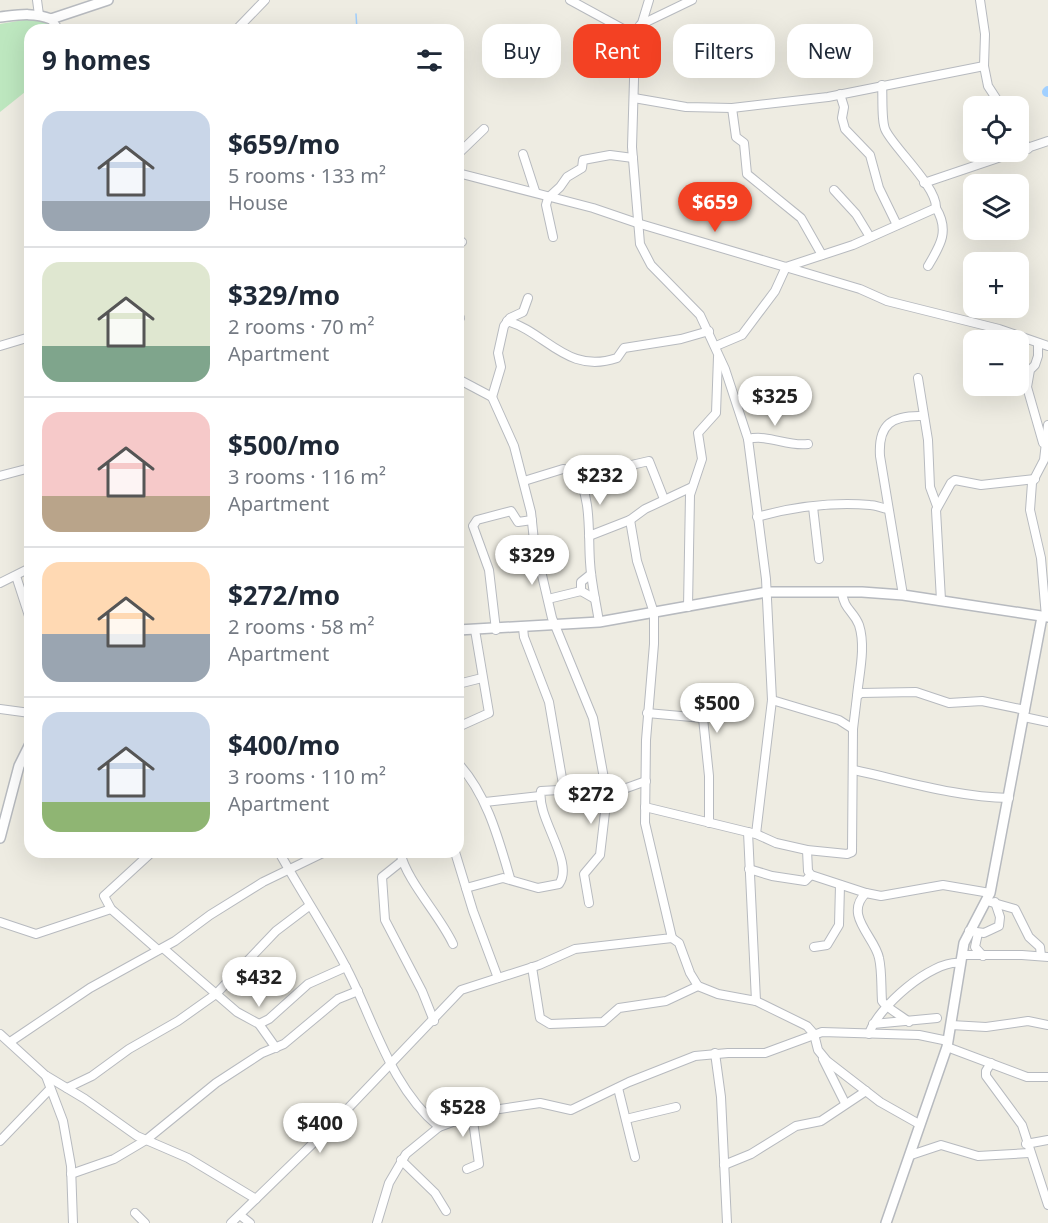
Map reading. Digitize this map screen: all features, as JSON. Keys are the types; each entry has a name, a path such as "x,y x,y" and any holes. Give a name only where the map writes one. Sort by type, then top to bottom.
{"street":[{"path":"37,0 39,15"},
{"path":"0,17 39,15 51,19 108,0"},
{"path":"242,24 265,0"},
{"path":"570,0 614,24"},
{"path":"640,24 649,0"},
{"path":"642,24 692,0"},
{"path":"980,0 985,34 984,66 988,86 994,96"},
{"path":"51,19 54,24"},
{"path":"634,98 687,107 732,108 840,94 984,66"},
{"path":"635,78 633,158 637,223 645,257 693,307 709,331 747,439 767,592 772,700 752,833 750,869 756,1001"},
{"path":"882,85 884,129 924,183 935,202 943,226 943,241 928,266"},
{"path":"840,94 844,107 842,118 845,129 870,155 879,188 897,225"},
{"path":"732,108 736,137 744,143 747,174 801,218 816,239 822,255"},
{"path":"464,148 484,129"},
{"path":"1029,149 1048,141"},
{"path":"523,154 535,191"},
{"path":"553,237 546,205 548,198 567,177 582,168 583,160 610,155 633,158"},
{"path":"924,183 982,162"},
{"path":"464,174 535,191 548,198 593,208 860,289 887,301 999,329 1048,346"},
{"path":"834,190 856,214 870,237"},
{"path":"717,349 742,335 775,291 786,267 870,237 936,208"},
{"path":"492,397 501,367 498,353 507,321 523,312 528,298"},
{"path":"507,321 524,327 555,350 596,362 617,358 624,348 674,341 709,331"},
{"path":"0,346 24,339"},
{"path":"1038,343 1035,365 1030,370 1027,387 1045,450"},
{"path":"688,606 692,487 702,459 698,433 716,413 717,349"},
{"path":"918,378 927,440 930,487 937,506 941,600"},
{"path":"464,382 492,397 514,446 524,481 534,541 548,599 596,728 608,795 600,855 584,874 589,903"},
{"path":"903,595 880,456 880,435 882,430 899,418 923,416"},
{"path":"886,1223 947,1044 961,959 991,899 1045,617 1041,558 1030,510 1031,488 1044,460 1048,425"},
{"path":"747,439 761,437 794,445 808,444"},
{"path":"579,477 649,461 664,499"},
{"path":"524,481 563,469 575,471 579,477 586,501 591,574 599,622"},
{"path":"0,476 24,470"},
{"path":"937,506 955,480 981,485 1035,479"},
{"path":"589,536 630,520 664,499 692,487"},
{"path":"757,517 789,508 873,505 888,508"},
{"path":"813,507 819,558"},
{"path":"496,630 489,570 473,526 477,520 511,511 518,522 532,520"},
{"path":"630,520 637,561 654,613 654,644 647,713 645,807 648,834 672,938 679,944 690,973 698,986 718,994 756,1001 807,1026 814,1034 821,1055 845,1103"},
{"path":"0,583 24,571"},
{"path":"581,591 581,582 591,574"},
{"path":"16,576 24,601"},
{"path":"548,599 581,591 595,599"},
{"path":"464,630 496,630 599,622 767,592 903,595 1045,617"},
{"path":"645,807 752,833 776,843 807,850 848,854 852,852 853,729 862,650 861,632 854,616 844,606 842,592"},
{"path":"523,628 524,637 549,702 564,790"},
{"path":"464,725 489,713 475,630"},
{"path":"464,682 482,678"},
{"path":"857,696 861,693 916,692 949,703 982,701 1048,722"},
{"path":"772,700 838,720 853,729"},
{"path":"0,709 24,712"},
{"path":"647,713 703,718 709,776 709,823"},
{"path":"0,838 19,766 24,756"},
{"path":"464,769 471,777 484,802 510,878"},
{"path":"854,770 957,794 1009,798"},
{"path":"466,888 491,880 510,878 538,888 556,885 563,879 562,863 540,796 543,790 608,795 613,791 646,781"},
{"path":"484,802 540,796"},
{"path":"807,850 811,875"},
{"path":"145,858 105,893 105,901 111,909 237,1012 259,1024 276,1048"},
{"path":"282,858 346,967 390,1065 429,1118 439,1126"},
{"path":"10,1042 90,988 161,949 210,915 288,868 311,858"},
{"path":"401,858 442,921 453,944"},
{"path":"456,858 498,978"},
{"path":"402,861 382,877 385,920 402,957 422,991 434,1021"},
{"path":"750,869 772,876 805,881 811,875"},
{"path":"811,875 881,896 943,885 991,899 1010,906 1018,914 1029,937 1040,947 1045,957 983,956 961,959 947,964 919,978 886,1006 869,1034"},
{"path":"814,947 827,945 840,926 840,885"},
{"path":"866,893 860,902 859,916 863,929 879,956 882,1001 909,1022"},
{"path":"973,932 990,932 999,926 1000,917 991,899"},
{"path":"68,1088 92,1076 129,1049 178,1021 216,994 276,930 309,906"},
{"path":"0,922 36,934 111,909"},
{"path":"973,932 975,947 983,956"},
{"path":"231,1223 434,1021 461,990 589,946 672,938"},
{"path":"259,1024 269,1019 308,984 346,967"},
{"path":"532,967 540,1018 550,1024 603,1022 619,1008 666,1001 698,986"},
{"path":"71,1174 108,1162 146,1140 216,1083 262,1053 292,1039 338,999 358,991"},
{"path":"873,1024 937,1018"},
{"path":"951,1025 986,1028 1028,1021 1048,1025"},
{"path":"0,1034 45,1075 146,1140 188,1158 256,1199"},
{"path":"377,1223 389,1183 401,1160 439,1126 472,1114 540,1103 571,1110 686,1059 715,1053 765,1053 814,1034 919,1035 1027,1077 1048,1077"},
{"path":"715,1053 721,1097 727,1223"},
{"path":"821,1055 898,1113 919,1124"},
{"path":"992,1063 986,1071 986,1076 1018,1119 1048,1205"},
{"path":"45,1075 63,1121 71,1174 73,1223"},
{"path":"618,1088 635,1157"},
{"path":"0,1141 50,1089"},
{"path":"724,1165 751,1154 796,1126 821,1121 866,1090"},
{"path":"626,1119 676,1107"},
{"path":"467,1169 479,1164 472,1114"},
{"path":"1026,1144 1048,1140"},
{"path":"911,1155 941,1145 978,1156 1029,1153"},
{"path":"401,1160 435,1193 446,1211"},
{"path":"1036,1173 1048,1176"},
{"path":"135,1214 145,1223"},
{"path":"240,1215 250,1223"}],"green space":[{"path":"36,18 48,20 51,24 24,24 24,93 0,112 0,24"}],"waterway":[{"path":"356,14 357,24"}]}
